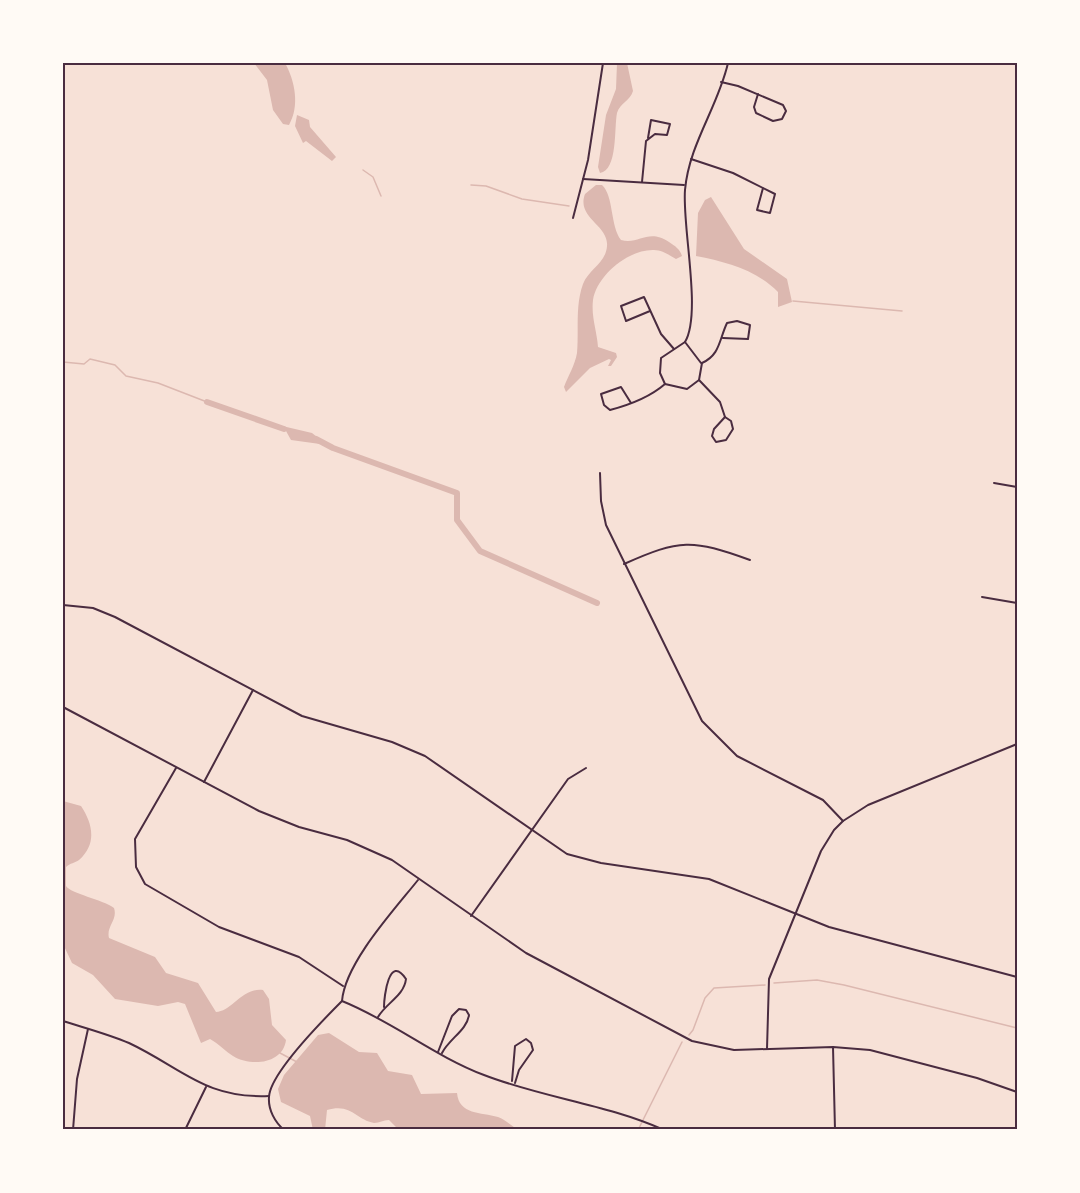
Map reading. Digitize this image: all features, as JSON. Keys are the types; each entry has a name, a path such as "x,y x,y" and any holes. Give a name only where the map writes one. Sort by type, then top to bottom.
{"street":[{"path":"573,218 577,212 603,63"},
{"path":"631,403 621,387 601,394 604,405 609,410 631,403 665,384 687,389 699,380 702,363 685,342 691,304 684,211 685,185 691,159 728,63"},
{"path":"721,82 759,94 786,108 782,119 773,121 756,113 754,106 759,94"},
{"path":"642,182 648,138 651,120 670,124 667,135 655,135 648,138"},
{"path":"691,159 733,173 763,188 775,194 770,213 757,210 763,188"},
{"path":"583,179 685,185"},
{"path":"650,311 626,321 621,306 644,297 661,334 674,349"},
{"path":"702,363 712,358 723,338 725,327 731,321 750,325 748,339 723,338"},
{"path":"665,384 660,374 662,358 685,342"},
{"path":"699,380 720,402 725,417 731,421 733,429 726,440 716,442 712,436 714,429 725,417"},
{"path":"600,473 603,512 624,564 695,709 707,726 737,756 823,800 843,821"},
{"path":"994,483 1017,487"},
{"path":"624,564 659,549 686,543 710,546 750,560"},
{"path":"982,597 1017,603"},
{"path":"63,605 93,608 115,617 302,716 392,742 425,756 532,831 574,856 709,879 794,914 857,935 975,963 1017,977"},
{"path":"204,782 253,690"},
{"path":"63,707 273,818 371,849 392,860 533,958 675,1034 700,1044 726,1049 833,1047 878,1052 976,1078 1017,1092"},
{"path":"767,1049 769,979 794,914 825,844 843,821 868,805 1017,744"},
{"path":"176,768 135,839 135,862 140,877 156,893 204,919 239,936 293,954 343,986"},
{"path":"471,916 568,779 586,768"},
{"path":"285,1130 271,1112 269,1096 273,1084 342,1001 343,986 371,941 418,879"},
{"path":"378,1017 384,1007 403,989 405,975 395,972 389,975 385,984 384,1007"},
{"path":"342,1001 378,1017 440,1053 485,1075 624,1113 664,1130"},
{"path":"459,1009 466,1010 469,1015 468,1022 448,1041 440,1053 452,1016 459,1009"},
{"path":"63,1021 127,1042 206,1087 236,1096 269,1096"},
{"path":"73,1130 76,1079 88,1029"},
{"path":"526,1039 531,1043 533,1050 513,1083 515,1046 526,1039"},
{"path":"833,1047 835,1130"},
{"path":"185,1130 206,1087"}],"shaded area":[{"path":"254,63 285,63 295,94 294,110 289,125 283,124 273,110 267,80"},
{"path":"617,63 627,63 633,91 617,113 612,157 606,170 600,173 598,167 606,115 616,89"},
{"path":"297,115 309,120 310,127 336,157 332,161 306,141 303,143 295,126"},
{"path":"596,185 602,185 606,190 615,227 621,240 655,236 669,242 680,251 682,256 676,259 660,251 644,251 625,259 607,273 593,300 593,318 598,347 616,353 617,357 611,366 608,366 611,360 609,359 590,368 566,392 564,387 577,353 578,309 583,284 601,262 607,246 603,232 585,209 583,202 585,194"},
{"path":"711,197 744,249 787,279 792,302 778,307 778,292 760,278 729,264 696,256 698,213 705,200"},
{"path":"278,425 312,433 322,441 320,444 291,440 286,431 277,428"},
{"path":"63,801 81,806 88,820 91,834 91,841 85,854 66,867 66,886 74,892 114,908 109,938 155,957 166,973 198,983 216,1012 227,1008 249,992 263,990 269,999 272,1025 286,1040 279,1054 273,1059 248,1062 233,1056 210,1039 201,1043 185,1004 178,1002 158,1006 115,999 93,975 72,963 63,944"},
{"path":"329,1033 359,1052 377,1053 388,1071 412,1075 421,1094 457,1093 466,1109 501,1118 519,1130 399,1130 389,1120 374,1123 348,1110 335,1108 327,1110 325,1130 313,1130 310,1116 281,1102 278,1089 284,1075 318,1035"}],"waterway":[{"path":"363,170 373,177 381,196"},
{"path":"471,185 486,186 522,199 569,206"},
{"path":"793,301 902,311"},
{"path":"63,362 84,364 90,359 115,365 126,376 158,383 207,402"},
{"path":"207,402 284,429"},
{"path":"316,439 333,448 457,493 457,520 480,551 597,603"},
{"path":"774,983 817,980 1017,1028"},
{"path":"689,1035 705,998 714,988 765,985"},
{"path":"638,1130 682,1042"},
{"path":"280,1053 297,1062"}]}
